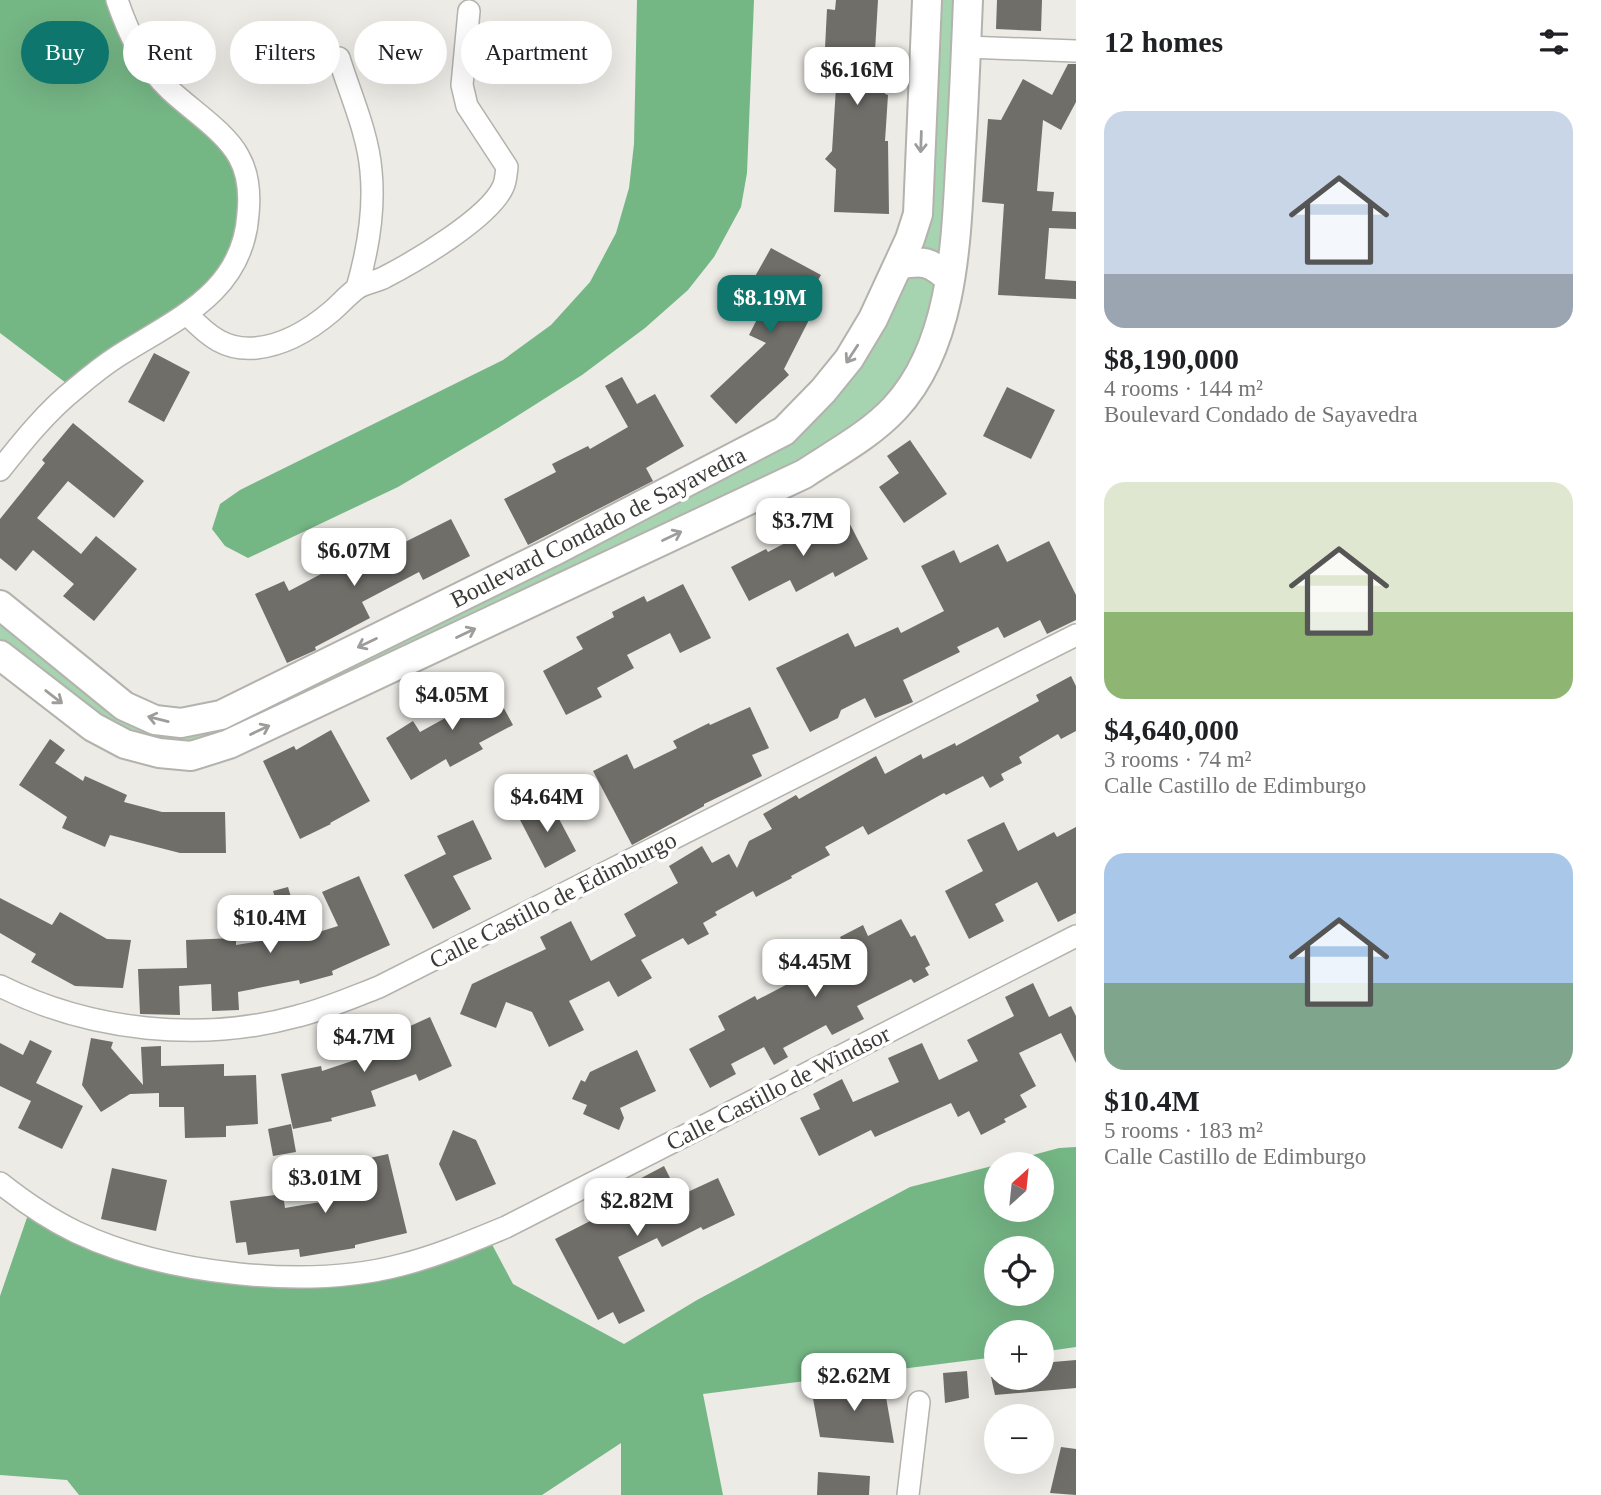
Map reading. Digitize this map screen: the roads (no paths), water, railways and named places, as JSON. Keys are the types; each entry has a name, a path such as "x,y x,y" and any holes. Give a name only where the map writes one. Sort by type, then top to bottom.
{"street":[{"path":"0,470 26,438 74,389 116,357 188,315 213,293 234,265 248,228 250,190 239,156 212,126 146,65 129,34 117,0"},
{"name":"Boulevard Condado de Sayavedra","path":"0,605 124,706 155,720 181,723 221,715 552,552 784,431 823,391 849,359 873,319 910,239 918,214 927,0"},
{"name":"Boulevard Condado de Sayavedra","path":"0,655 93,727 125,744 159,753 191,756 229,744 804,474 864,434 895,408 928,356 940,327 950,279 958,210 968,0"},
{"path":"188,315 219,343 237,348 257,348 298,335 333,310 357,288 405,267 448,239 495,202 505,186 507,167 467,106 462,85 469,11"},
{"path":"966,47 1076,51"},
{"path":"340,61 371,170 370,232 357,288"},
{"path":"898,265 917,261 934,265 950,279"},
{"path":"784,431 783,450 791,463 804,474"},
{"name":"Calle Castillo de Edimburgo","path":"0,986 84,1016 161,1030 252,1026 297,1017 332,1006 392,981 1076,635"},
{"name":"Calle Castillo de Windsor","path":"0,1183 31,1206 77,1233 162,1263 256,1276 346,1275 400,1265 506,1227 1076,936"},
{"path":"908,1495 919,1402"}]}
